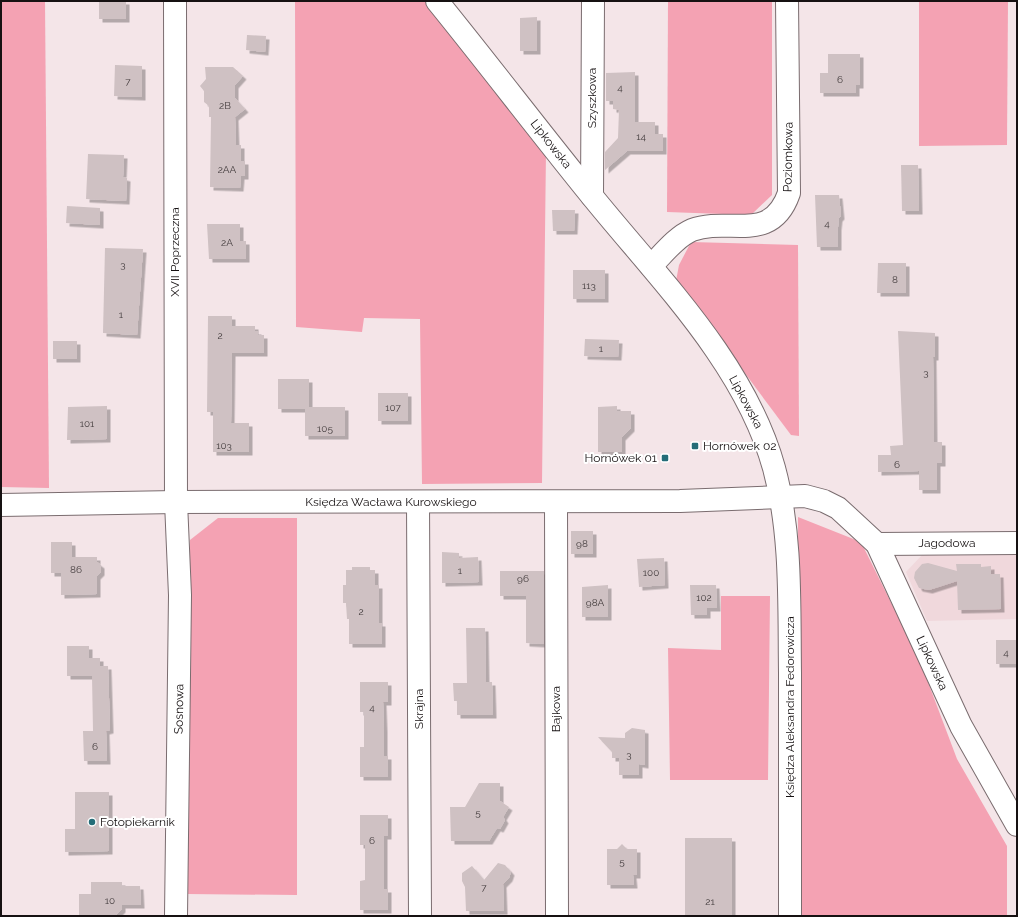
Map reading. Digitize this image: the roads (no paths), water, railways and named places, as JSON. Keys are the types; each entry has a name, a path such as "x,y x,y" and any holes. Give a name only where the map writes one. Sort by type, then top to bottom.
{"street":[{"name":"XVII Poprzeczna","path":"175,1 176,502"},
{"name":"Lipkowska","path":"437,1 592,196 651,266 696,324 728,369 749,403 765,440 774,469 780,498 805,496 824,501 838,508 877,544 961,726 1017,825"},
{"name":"Szyszkowa","path":"592,196 593,1"},
{"name":"Poziomkowa","path":"651,266 679,238 691,231 764,223 780,212 785,205 789,193 787,1"},
{"name":"Księdza Wacława Kurowskiego","path":"1,505 176,502 556,502 780,498"},
{"name":"Księdza Aleksandra Fedorowicza","path":"780,498 788,555 789,591 790,916"},
{"name":"Sosnowa","path":"176,502 180,595 176,916"},
{"name":"Skrajna","path":"418,502 420,916"},
{"name":"Bajkowa","path":"556,502 557,916"},
{"name":"Jagodowa","path":"877,544 1017,543"}],"place":[{"name":"Hornówek 02","path":"695,446"},
{"name":"Hornówek 01","path":"665,458"},
{"name":"Fotopiekarnik","path":"92,822"}]}
